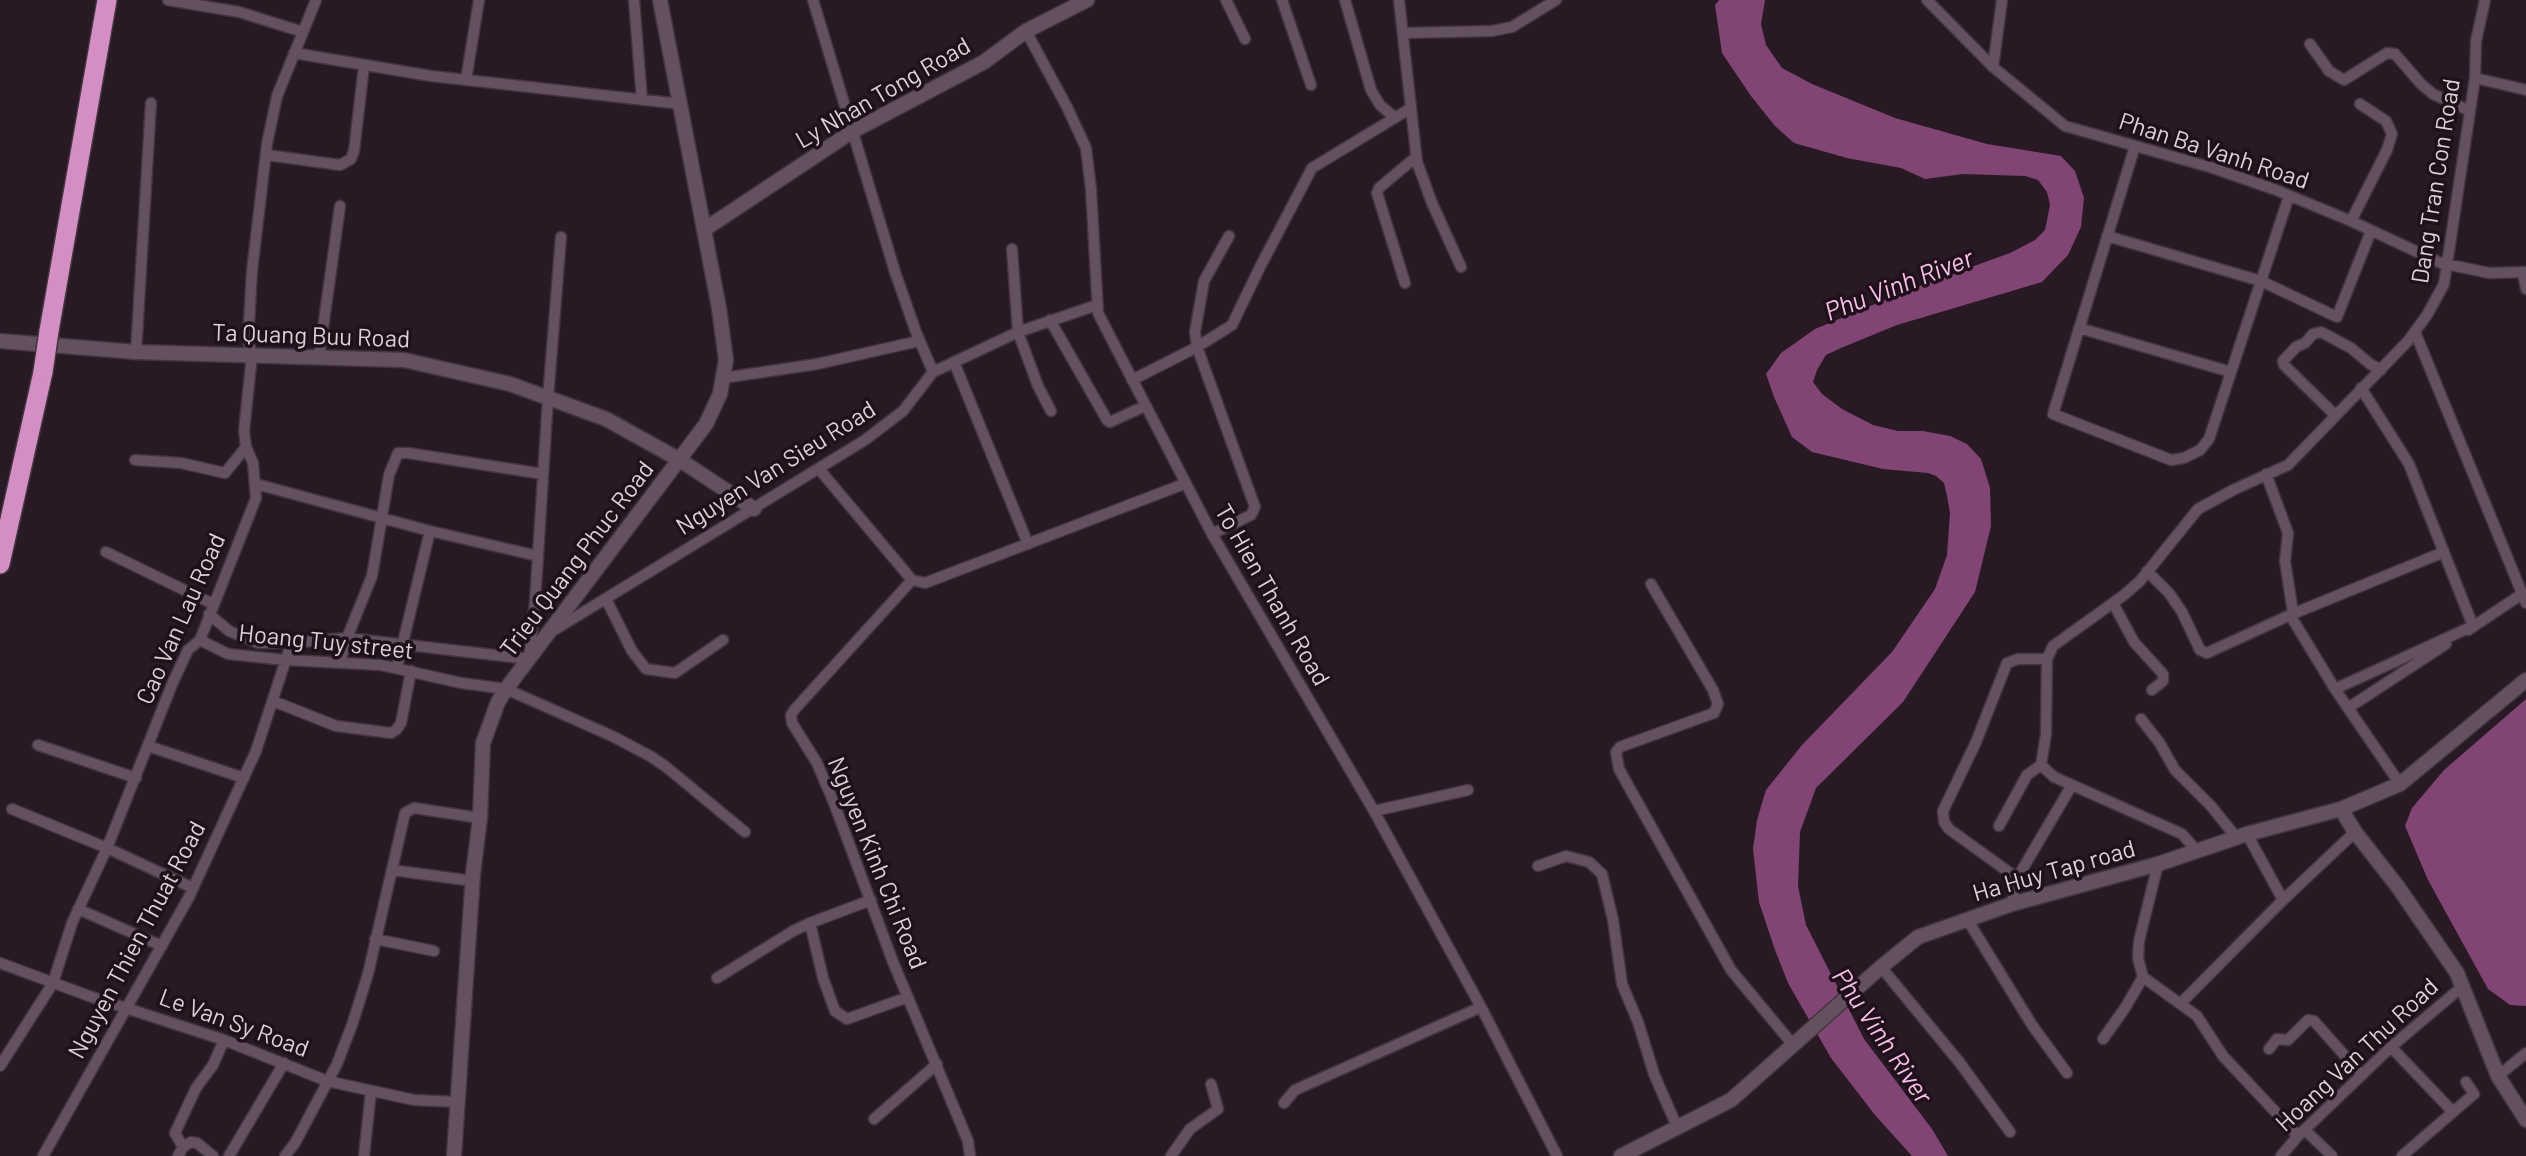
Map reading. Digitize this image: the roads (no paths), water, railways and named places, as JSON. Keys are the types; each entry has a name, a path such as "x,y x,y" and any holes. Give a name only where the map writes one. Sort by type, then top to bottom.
{"highway":[{"path":"0,564 43,372 107,0"}],"street":[{"path":"168,0 239,12 303,32"},
{"name":"Cao Van Lau Road","path":"0,1066 53,983 78,909 107,848 188,650 200,640 256,498 253,463 246,447 244,431 252,355 248,341 252,271 267,144 278,96 316,0"},
{"path":"466,80 479,0"},
{"path":"634,0 642,100"},
{"name":"Trieu Quang Phuc Road","path":"454,1156 473,881 480,818 483,743 498,702 506,689 706,424 720,394 723,378 726,360 705,229 660,0"},
{"path":"813,0 895,271 919,341 933,372"},
{"name":"Ly Nhan Tong Road","path":"705,229 853,131 984,62 1026,31 1087,0"},
{"path":"1226,0 1245,39"},
{"path":"1282,0 1311,85"},
{"path":"1345,0 1371,90 1380,104 1394,117"},
{"path":"1399,0 1416,157 1432,203 1461,267"},
{"path":"1404,33 1474,32 1512,27 1556,0"},
{"name":"Phan Ba Vanh Road","path":"1927,0 1993,67 2065,126 2213,167 2351,221 2446,264 2488,273 2525,272"},
{"path":"1993,67 2002,0"},
{"name":"Dang Tran Con Road","path":"2047,659 2053,646 2140,581 2198,509 2287,465 2381,370 2415,332 2438,299 2444,284 2475,78 2476,41 2485,0"},
{"name":"To Hien Thanh Road","path":"1026,31 1086,148 1098,313 1184,484 1374,811 1481,1007 1557,1156"},
{"path":"2310,44 2329,71 2344,80 2387,54 2395,54 2433,94 2470,111"},
{"path":"295,53 466,80 681,104"},
{"path":"267,155 340,164 351,159 364,66"},
{"path":"2475,78 2526,90"},
{"path":"136,352 151,103"},
{"path":"2351,221 2392,134 2386,121 2360,104"},
{"path":"1132,380 1224,332 1236,320 1260,267 1312,168 1411,108"},
{"path":"2135,146 2053,414 2171,460 2185,458 2200,450 2208,439 2290,196"},
{"path":"1405,283 1377,193 1416,157"},
{"path":"320,357 340,206"},
{"path":"2108,236 2261,281 2337,317 2371,231"},
{"path":"1212,534 1251,515 1255,507 1197,347 1195,332 1204,281 1229,236"},
{"path":"106,552 211,609 229,631 258,643 346,638 529,659 561,237"},
{"path":"1012,249 1018,332 1038,386 1051,411"},
{"path":"2525,272 2526,289"},
{"name":"Nguyen Van Sieu Road","path":"549,633 865,440 903,411 933,372 1018,332 1097,305"},
{"path":"1050,320 1107,421 1111,422 1145,406"},
{"path":"2079,328 2231,372"},
{"path":"2335,415 2284,365 2283,361 2296,347 2314,334 2322,332 2351,348 2381,370"},
{"path":"2335,688 2473,626 2524,599 2415,332"},
{"name":"Ta Quang Buu Road","path":"0,341 136,352 404,359 510,384 606,419 680,460 754,509"},
{"path":"723,378 817,364 919,341"},
{"path":"954,362 1028,544"},
{"path":"2361,388 2409,464 2473,626"},
{"path":"135,460 181,463 221,474 228,471 246,447"},
{"path":"340,663 346,638 372,576 389,475 398,453 543,474"},
{"path":"819,469 912,580 925,583 1184,484"},
{"path":"2266,474 2288,533 2286,561 2292,614 2335,688 2400,784"},
{"path":"256,484 430,531 538,556"},
{"path":"397,667 430,531"},
{"path":"2147,571 2169,593 2203,652 2211,652 2292,614 2444,552"},
{"name":"Nguyen Kinh Chi Road","path":"912,580 791,715 792,723 817,763 834,803 881,933 968,1140 971,1156"},
{"path":"1651,584 1713,690 1718,704 1714,713 1620,747 1616,752 1619,769 1731,970 1794,1046"},
{"path":"606,599 632,651 646,669 675,673 723,640"},
{"path":"2113,603 2134,642 2163,674 2163,681 2152,690"},
{"path":"2348,708 2473,626"},
{"name":"Hoang Tuy street","path":"200,640 228,654 397,667 506,689 650,756 745,831"},
{"name":"Nguyen Thien Thuat Road","path":"43,1156 129,1008 194,888 256,751 289,643"},
{"path":"1999,826 2027,775 2041,765 2046,734 2047,659 2018,659 2007,663 1976,742 1943,811 1944,822 1949,829 2017,878"},
{"path":"273,701 336,726 391,733 401,723 411,671"},
{"name":"Ha Huy Tap road","path":"1621,1156 1731,1100 1918,937 2012,904 2341,809 2400,784 2526,680"},
{"path":"2141,719 2159,742 2175,771 2242,836 2283,900"},
{"path":"38,745 136,778"},
{"path":"148,746 244,778"},
{"path":"2041,765 2054,777 2182,834 2196,850"},
{"path":"2012,904 2017,878 2072,785"},
{"path":"1374,811 1468,790"},
{"path":"285,1156 295,1143 327,1081 352,1025 364,988 405,813 414,808 480,818"},
{"path":"12,809 194,888"},
{"path":"2341,809 2457,973 2498,1076 2526,1120"},
{"path":"2181,1003 2355,832"},
{"path":"1538,866 1566,856 1589,862 1602,874 1613,920 1622,984 1638,1022 1654,1074 1678,1129"},
{"path":"2158,864 2139,941 2138,958 2143,977 2197,1016 2223,1056 2302,1133 2332,1156"},
{"path":"392,870 473,881"},
{"path":"717,978 793,931 871,900"},
{"path":"78,909 162,946"},
{"path":"1967,919 2032,1025 2067,1073"},
{"path":"810,923 823,978 838,1015 852,1018 908,997"},
{"path":"375,939 434,951"},
{"name":"Le Van Sy Road","path":"0,963 224,1040 327,1081 414,1100 458,1101"},
{"path":"1881,967 1959,1063 2010,1132"},
{"path":"2103,1039 2143,977"},
{"name":"Hoang Van Thu Road","path":"2281,1156 2391,1047 2463,986"},
{"path":"1284,1103 1295,1090 1481,1007"},
{"path":"2269,1049 2277,1039 2288,1041 2308,1020 2314,1021 2362,1075"},
{"path":"213,1156 197,1143 191,1142 180,1152 175,1133 196,1088 213,1065 224,1040"},
{"path":"2391,1047 2453,1112"},
{"path":"2498,1076 2526,1053"},
{"path":"229,1156 284,1063"},
{"path":"873,1119 937,1064"},
{"path":"2402,1156 2474,1094 2466,1082"},
{"path":"1171,1156 1190,1129 1218,1109 1211,1084"},
{"path":"364,1156 371,1091"}],"water label":[{"name":"Phu Vinh River","path":"1899,285"},
{"name":"Phu Vinh River","path":"1882,1036"}]}
